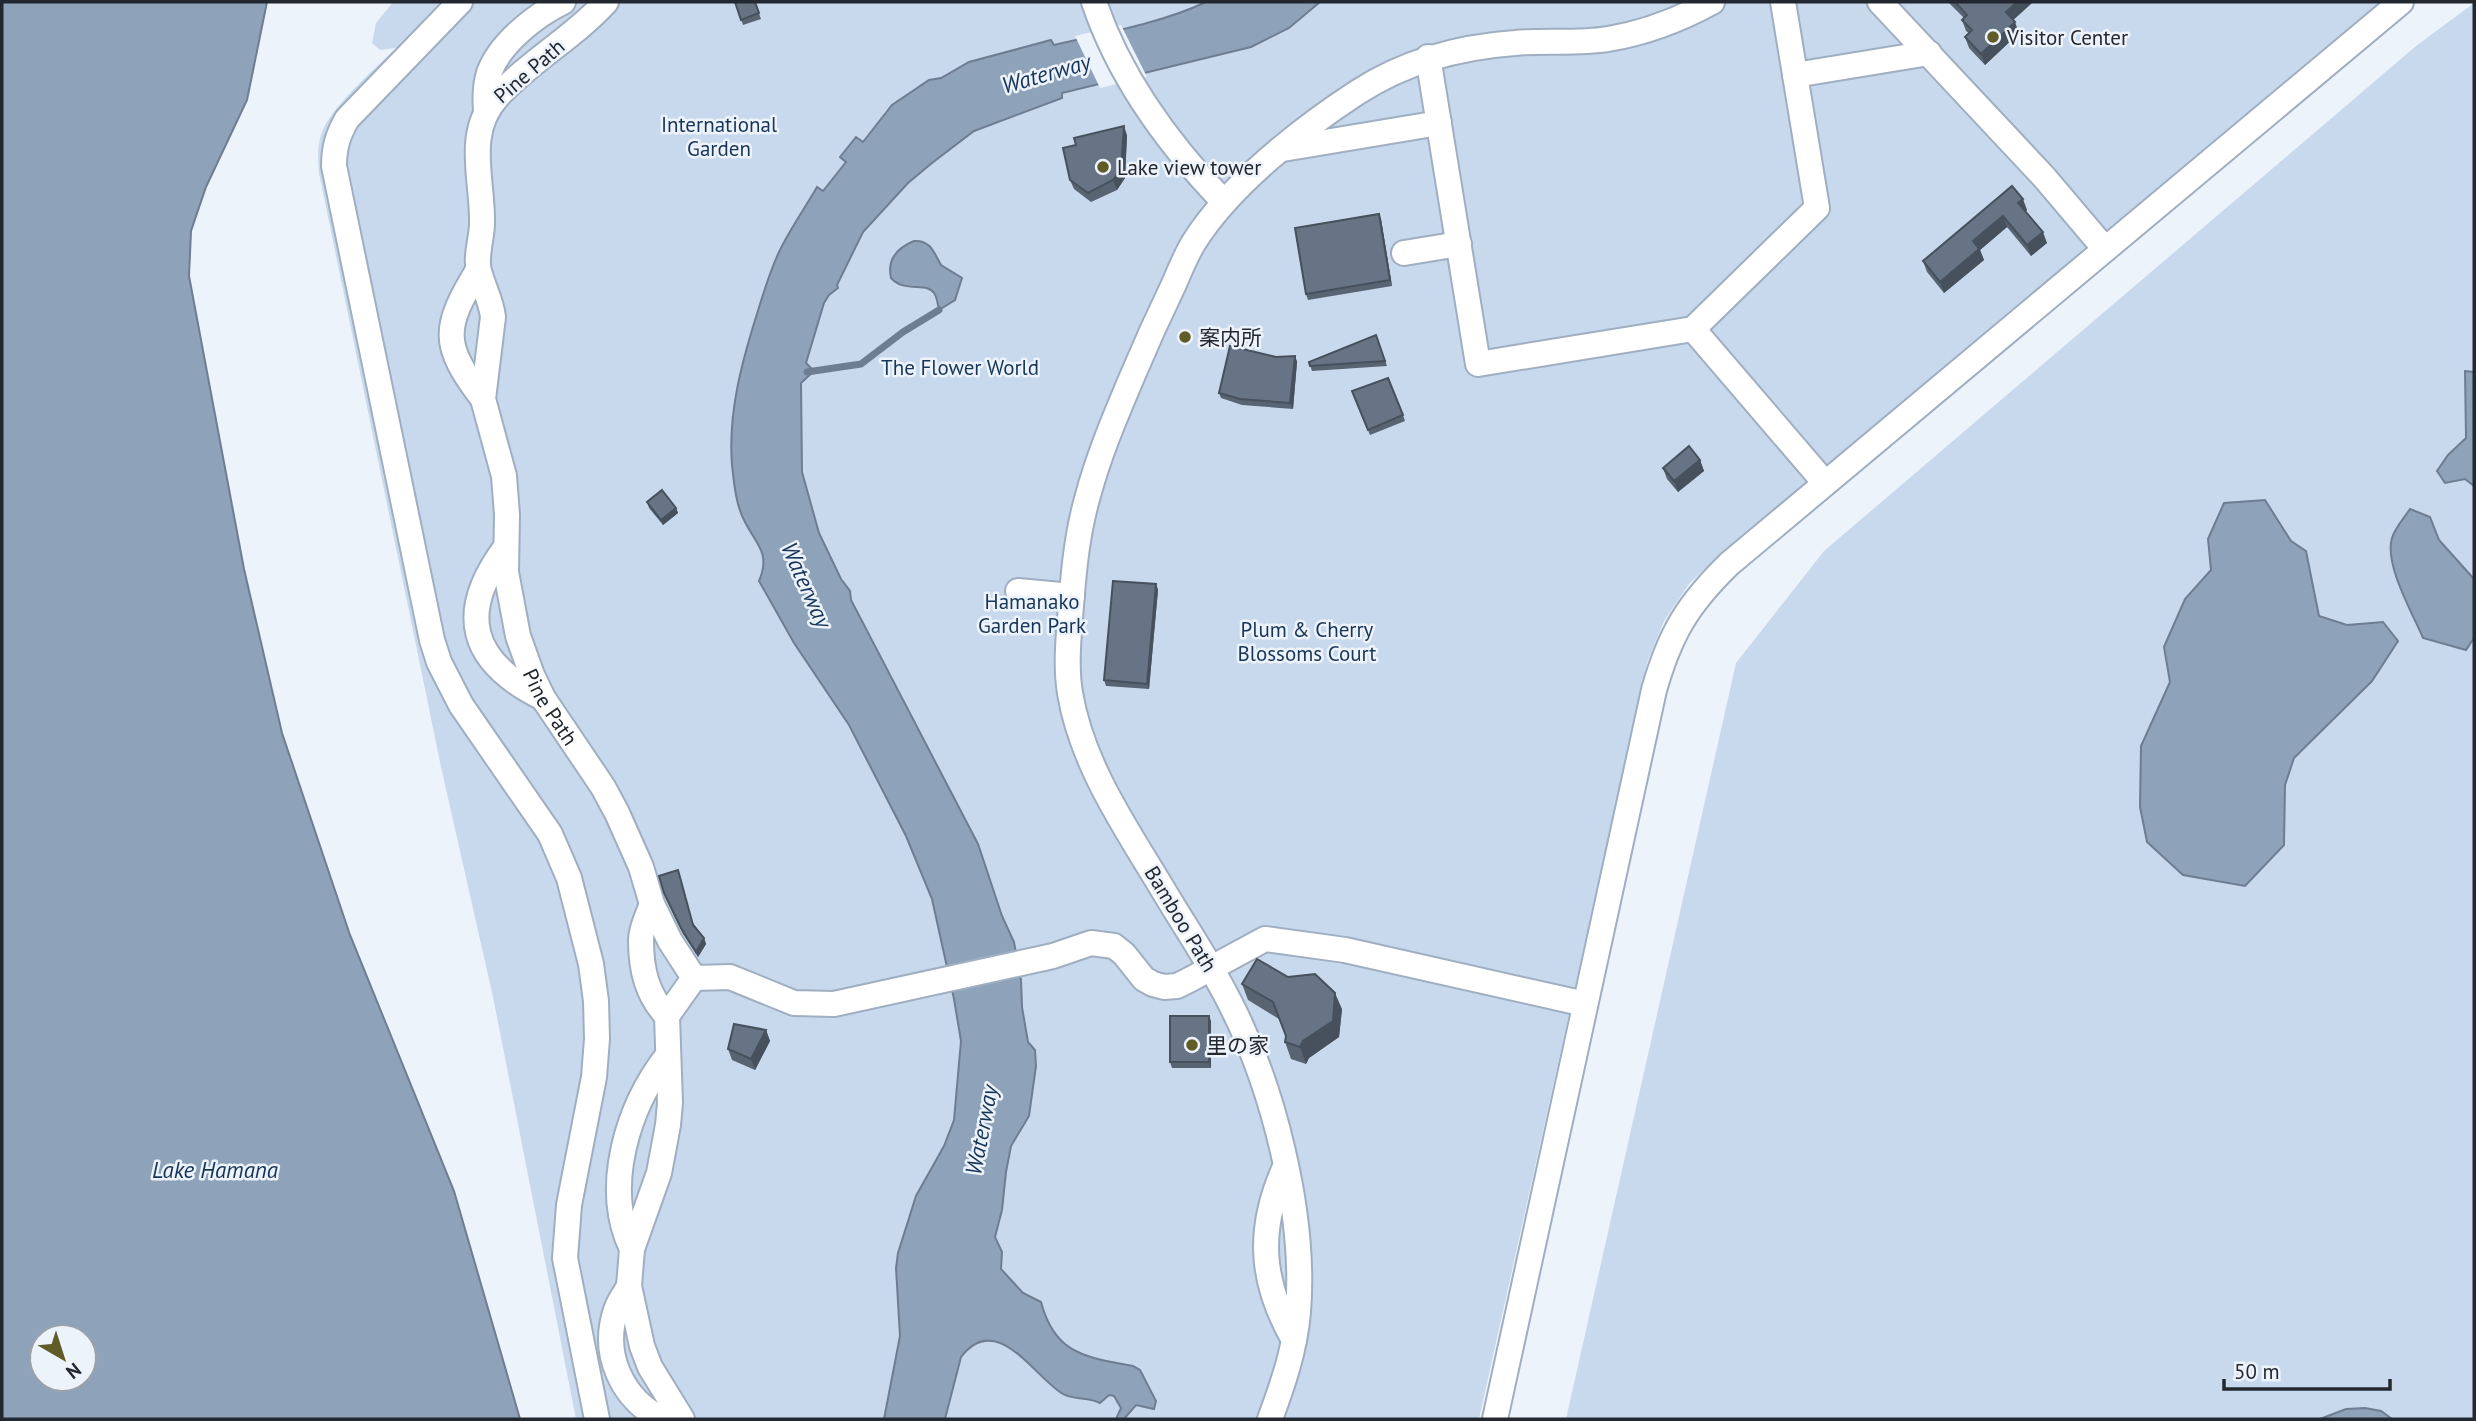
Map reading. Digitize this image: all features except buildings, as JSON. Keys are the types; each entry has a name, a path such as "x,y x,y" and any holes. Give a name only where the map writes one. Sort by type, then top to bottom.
{"lane":[{"path":"460,2 346,119 338,133 334,166 432,640 449,684 461,705 551,834 569,878 591,964 596,1014 594,1077 569,1206 565,1258 597,1419"},
{"path":"485,111 489,73 497,58 522,31 563,2"},
{"name":"Pine Path","path":"606,2 499,94 485,111 478,131 482,213 478,270 492,304 493,317 483,399 504,476 508,515 506,547 509,593 518,636 532,675 543,698 603,787 617,813 670,941 694,978"},
{"path":"1094,2 1116,55 1139,96 1182,157 1224,202"},
{"name":"Bamboo Path","path":"1270,1419 1283,1384 1298,1312 1296,1235 1285,1167 1260,1074 1228,999 1133,840 1093,768 1078,730 1069,690 1068,648 1075,558 1086,501 1111,424 1155,322 1193,244 1224,202 1283,149 1353,95 1388,73 1428,57 1515,43 1607,39 1662,26 1712,2"},
{"path":"1428,57 1478,364 1693,328 1817,208 1783,2"},
{"path":"1880,2 2044,177 2105,249"},
{"path":"1495,1419 1654,690 1664,654 1680,621 1702,590 1729,564 2401,2"},
{"path":"1795,75 1929,53"},
{"path":"1283,149 1439,123"},
{"path":"1404,253 1459,244"},
{"path":"478,270 456,310 451,342 463,373 483,399"},
{"path":"1693,328 1825,483"},
{"path":"506,547 491,567 481,587 476,609 478,632 486,653 499,671 517,685 543,698"},
{"path":"1017,591 1072,596"},
{"path":"653,904 640,939 648,991 667,1016"},
{"path":"682,1419 662,1389 646,1357 629,1286 632,1249 651,1199 664,1149 670,1103 667,1016 694,978 730,977 794,1003 834,1004 1053,956 1091,943 1114,946 1144,979 1164,987 1177,986 1265,939 1345,950 1585,1004"},
{"path":"632,1249 620,1218 622,1157 643,1092 668,1055"},
{"path":"629,1286 617,1308 612,1325 613,1360 628,1392 639,1405 662,1419"}],"green space":[{"name":"Hamanako Garden Park","path":"393,2 2382,2 2082,256 1722,552 1689,584 1664,621 1647,663 1479,1419 576,1419 493,997 441,767 319,173 319,145 326,124 354,89 396,48 380,50 372,43 376,23"},
{"path":"2474,3 2474,1419 1566,1419 1736,663 1824,551 2416,46"}],"water":[{"name":"Lake Hamana","path":"2,2 267,2 247,100 206,187 191,231 189,276 244,569 282,733 350,935 454,1191 520,1419 2,1419"},
{"name":"Waterway","path":"1206,2 1320,2 1289,28 1251,47 1062,93 1062,98 974,131 908,183 863,232 837,285 838,288 824,303 806,363 814,371 801,383 802,472 819,533 978,844 1002,916 1014,942 1028,1042 1035,1050 1036,1066 1029,1116 1011,1146 1006,1172 1002,1210 995,1237 1002,1252 1001,1269 1023,1293 1041,1302 1047,1320 1064,1343 1087,1356 1140,1370 1156,1401 1154,1409 1136,1405 1124,1419 1116,1419 1121,1408 1114,1396 1109,1395 1100,1403 1067,1396 1015,1352 1001,1344 988,1341 975,1344 961,1357 945,1419 884,1419 900,1336 896,1268 898,1253 916,1196 944,1146 954,1120 961,1041 932,899 906,836 849,725 794,643 759,581 763,556 739,509 732,465 732,427 741,371 769,276 788,235 817,187 823,191 846,162 840,157 856,137 863,142 892,105 929,80 941,78 969,62 1051,40 1054,45 1131,27"},
{"path":"914,241 928,245 941,265 962,278 955,300 939,310 931,290 902,285 891,278 895,255"},
{"path":"2465,371 2474,372 2474,486 2465,479 2445,483 2437,471 2448,455 2466,438"},
{"path":"2265,500 2291,541 2306,551 2319,616 2347,625 2383,622 2398,641 2372,681 2294,758 2285,785 2284,845 2245,886 2183,875 2147,842 2140,807 2141,746 2170,682 2164,647 2185,599 2211,570 2208,539 2224,503"},
{"path":"2410,509 2430,517 2439,540 2474,579 2474,638 2466,650 2423,638 2400,588 2392,561 2392,538"},
{"path":"2346,1409 2381,1411 2392,1419 2320,1419"}],"pier":[{"path":"1121,25 1147,77 1100,88 1075,36"}],"waterway":[{"path":"807,372 861,364 903,332 939,310"}],"place":[{"name":"Visitor Center","path":"1993,37"},
{"name":"Lake view tower","path":"1103,167"},
{"name":"案内所","path":"1185,337"},
{"name":"里の家","path":"1192,1045"}],"park label":[{"name":"International Garden","path":"719,136"},
{"name":"The Flower World","path":"960,367"},
{"name":"Plum & Cherry Blossoms Court","path":"1307,641"}]}
